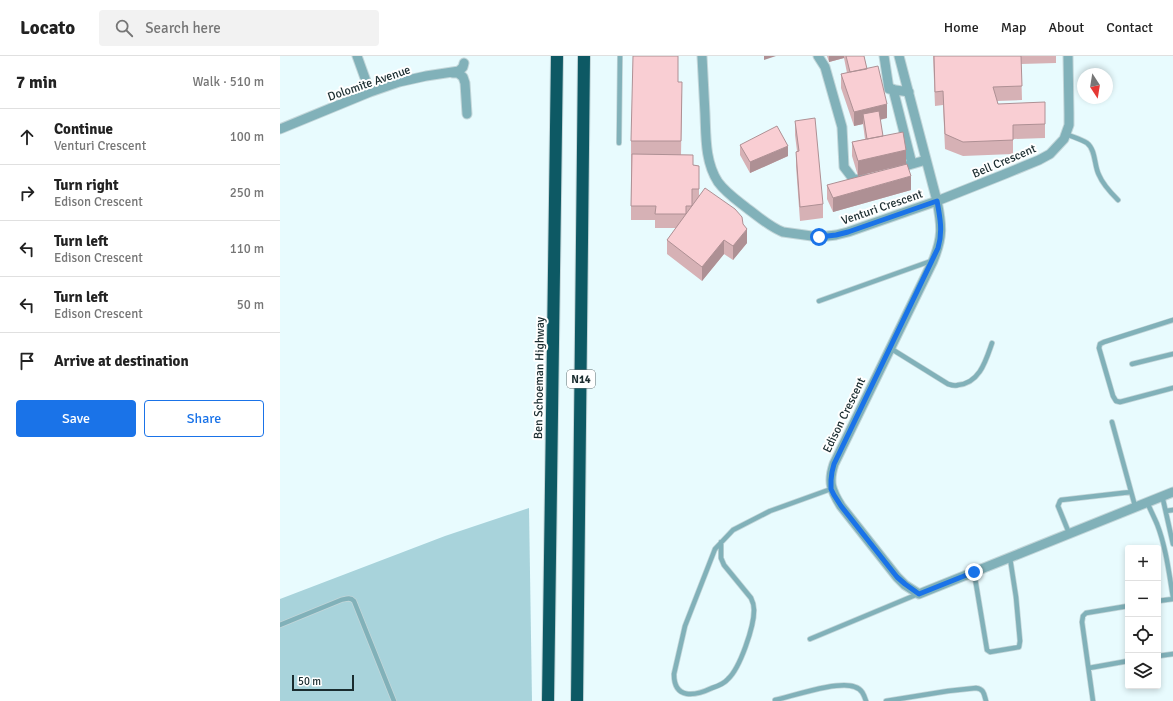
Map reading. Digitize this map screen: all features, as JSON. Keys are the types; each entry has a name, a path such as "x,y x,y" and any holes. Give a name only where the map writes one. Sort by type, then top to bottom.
{"highway":[{"name":"Ben Schoeman Highway","path":"548,701 556,56"},
{"name":"N14","path":"577,701 584,56"}],"street":[{"path":"357,56 370,92"},
{"name":"Venturi Crescent","path":"702,56 707,151 712,171 719,184 724,189 770,226 783,232 826,237 848,232 937,201"},
{"path":"818,56 825,67 842,127 844,167 854,180 868,176"},
{"path":"884,56 889,89 909,92"},
{"name":"Edison Crescent","path":"831,489 834,464 933,261 941,238 940,217 937,201 899,56"},
{"name":"Bell Crescent","path":"937,201 1039,160 1050,154 1059,146 1069,125 1068,56"},
{"path":"453,73 459,72 462,69 464,59"},
{"path":"464,59 467,114"},
{"path":"453,73 458,73 463,76 465,83"},
{"name":"Dolomite Avenue","path":"280,129 370,92 399,82 453,73"},
{"path":"893,90 912,164"},
{"path":"883,172 926,160"},
{"path":"831,489 841,506 897,577 919,594 1162,495 1173,492"}],"lane":[{"path":"619,144 620,56"},
{"path":"1066,134 1087,143 1091,148 1098,175 1110,193 1118,200"},
{"path":"819,301 933,261"},
{"path":"1173,320 1104,342 1100,344 1099,348 1113,396 1116,401 1120,402 1173,388"},
{"path":"890,348 948,384 958,385 970,381 983,369 992,343"},
{"path":"1132,364 1173,354"},
{"path":"1112,422 1136,506"},
{"path":"721,542 721,558 724,565 751,598 754,608 754,616 744,654 728,680 710,690 690,695 677,689 674,683 674,674 685,626 715,548 721,542 733,530 770,511 831,489"},
{"path":"1069,533 1058,506 1060,501 1131,492"},
{"path":"1162,495 1173,544"},
{"path":"1147,502 1161,536 1173,598 1161,600"},
{"path":"1166,511 1173,510"},
{"path":"974,572 987,650 990,652 1019,647 1019,626 1010,558"},
{"path":"810,638 919,594"},
{"path":"280,625 341,600 349,598 352,599 394,701"},
{"path":"1093,701 1082,622 1083,616 1090,612 1125,606"},
{"path":"1161,656 1173,654"},
{"path":"1088,668 1125,662"},
{"path":"775,700 831,687 848,685 855,686 862,691 866,701"},
{"path":"886,701 948,691 980,688 983,690 986,701"}],"shaded area":[{"path":"529,508 532,701 280,701 280,599 445,536"}],"building":[{"path":"633,56 678,56 678,82 682,82 681,141 631,141"},
{"path":"846,56 864,56 867,69 850,72"},
{"path":"934,56 1021,56 1022,86 993,87 998,104 1045,102 1045,124 1013,125 1013,140 963,142 945,134 943,91 935,92"},
{"path":"878,66 887,104 854,112 841,74"},
{"path":"879,111 883,136 867,139 863,114"},
{"path":"815,118 823,204 800,207 796,152 799,151 795,121"},
{"path":"777,126 788,146 750,162 740,145"},
{"path":"903,132 906,150 858,161 852,142"},
{"path":"632,154 693,155 693,165 699,166 699,189 692,189 692,206 686,206 686,214 655,214 656,206 631,206"},
{"path":"907,164 911,176 833,198 827,185"},
{"path":"705,188 735,209 742,217 743,224 747,229 733,246 724,240 702,267 667,240"}],"route":[{"path":"819,237 848,232 937,201 941,228 941,238 938,248 834,464 831,489 841,506 897,577 919,594 974,572"}]}
